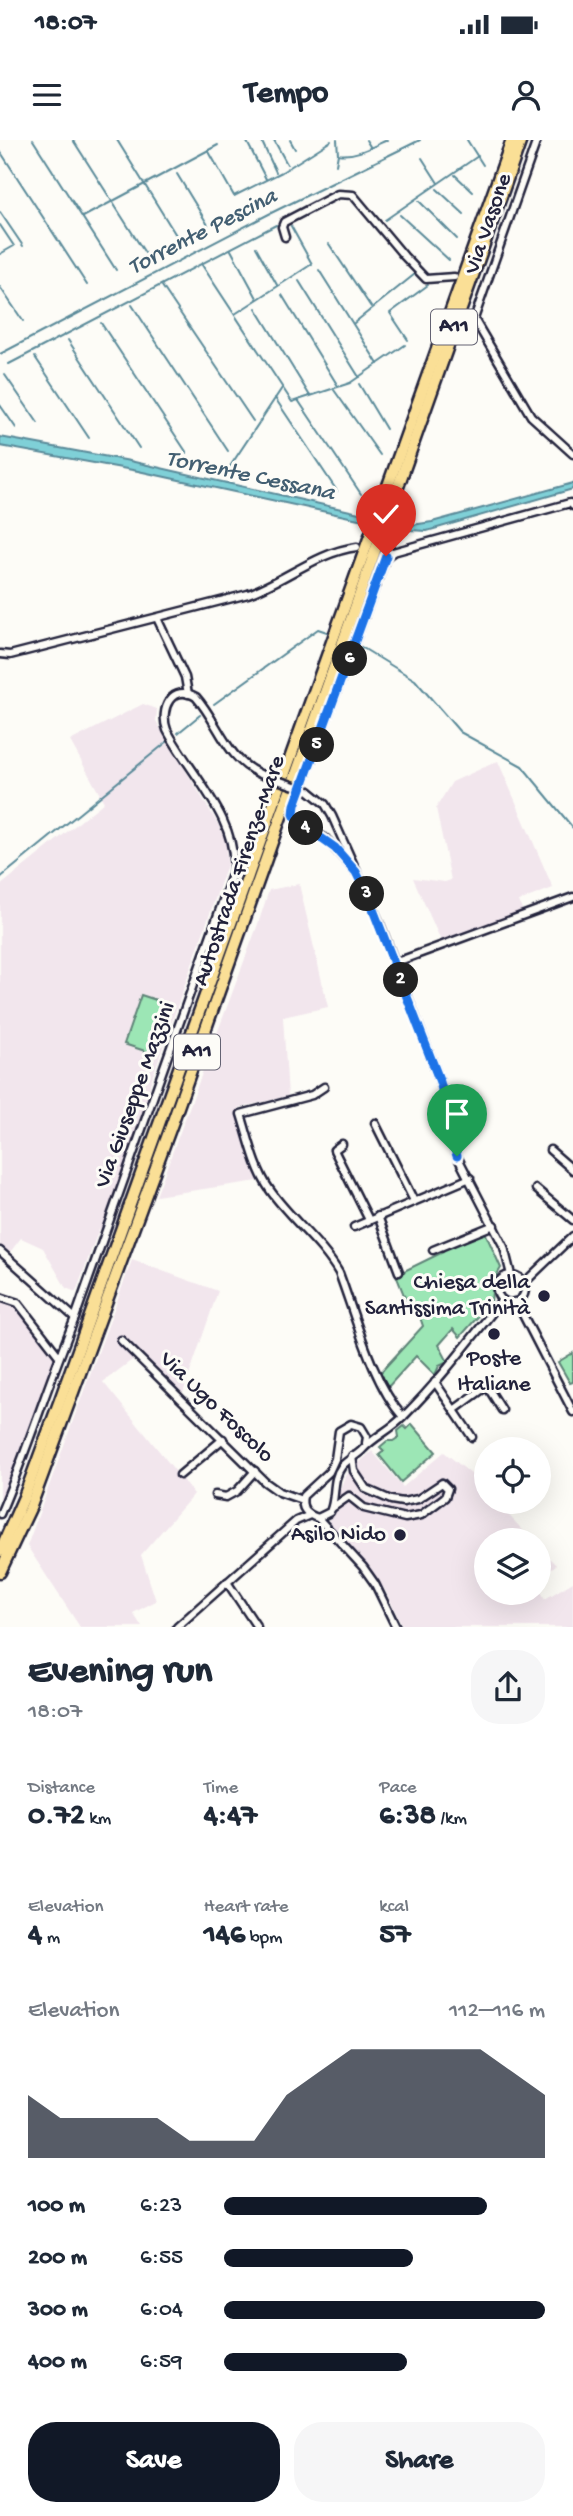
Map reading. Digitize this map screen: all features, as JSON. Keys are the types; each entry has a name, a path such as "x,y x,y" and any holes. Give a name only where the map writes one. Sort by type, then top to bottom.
{"highway":[{"name":"Autostrada Firenze-Mare","path":"0,1572 31,1506 173,1121 512,140"},
{"name":"Autostrada Firenze-Mare","path":"382,514 521,140"},
{"name":"Autostrada Firenze-Mare","path":"0,1551 24,1497 60,1400 378,527"}],"street":[{"name":"Via Vasone","path":"537,140 475,316 475,324 531,415 573,454"},
{"path":"285,237 282,227 284,222 338,194 350,194 359,200 404,257 426,279 454,277"},
{"path":"477,285 485,288"},
{"path":"356,872 335,848 297,821 294,814 384,556 570,503 573,506"},
{"path":"0,653 10,654 248,594 276,583 313,561 356,547"},
{"path":"157,618 186,679 188,694 199,701 235,757 248,768 309,791 326,804 373,906 440,1082 450,1136 457,1156 494,1225 504,1248 511,1276 524,1283"},
{"name":"Via Giuseppe Mazzini","path":"0,1514 24,1458 75,1318 233,872 233,844 226,825 164,722 165,708 170,700 188,694"},
{"path":"394,963 573,897"},
{"path":"324,1087 312,1095 241,1114 260,1172 270,1190 331,1259 339,1273 379,1380 403,1417"},
{"path":"375,1123 414,1201"},
{"path":"342,1144 334,1150 369,1220"},
{"path":"550,1150 573,1170"},
{"path":"354,1227 470,1178"},
{"path":"536,1189 573,1220"},
{"path":"378,1216 399,1272"},
{"path":"433,1250 494,1225"},
{"path":"524,1283 573,1236"},
{"path":"0,1251 75,1318"},
{"path":"366,1443 387,1431 403,1417 486,1324 500,1297 497,1286 511,1276 532,1275"},
{"path":"514,1302 521,1298 525,1291 524,1283"},
{"path":"0,1297 18,1303 59,1356"},
{"path":"500,1297 514,1302 522,1313 573,1412"},
{"path":"521,1298 522,1313"},
{"name":"Via Ugo Foscolo","path":"121,1340 255,1471 279,1492 290,1495 303,1504"},
{"path":"435,1382 472,1437"},
{"path":"454,1410 487,1386 502,1410"},
{"path":"290,1495 306,1492 328,1472 335,1459 339,1431 345,1426 356,1424 365,1432 378,1435"},
{"path":"329,1531 336,1476 352,1456 364,1449 365,1432"},
{"path":"180,1475 223,1439"},
{"path":"180,1626 296,1521 330,1512 349,1496 364,1508 409,1518 421,1515 446,1497 448,1489 442,1483 418,1499 391,1500 366,1489 354,1471 352,1456"},
{"path":"215,1495 226,1497 237,1491 255,1471"},
{"path":"360,1504 366,1489"},
{"path":"296,1521 306,1492"},
{"path":"407,1501 409,1518"},
{"path":"303,1504 363,1567 375,1584 396,1627"},
{"path":"227,1582 257,1627"}],"shaded area":[{"path":"143,704 157,709 156,721 218,824 226,842 227,865 150,1084 149,1102 104,1230 99,1229 76,1292 66,1288 43,1248 21,1238 4,1260 0,1255 0,886 104,802 70,741"},
{"path":"498,761 553,888 519,901 523,912 442,943 413,878 445,882 451,880 436,808 452,782"},
{"path":"299,884 328,1007 283,1017 288,1096 238,1108 258,1181 156,1196 269,890"},
{"path":"132,1260 218,1291 183,1393 140,1354 103,1382 194,1494 141,1555 156,1601 133,1613 142,1627 80,1627 27,1546"},
{"path":"0,1302 19,1310 56,1359 0,1508"},
{"path":"372,1451 403,1487 444,1452 474,1476 474,1514 507,1514 521,1528 474,1528 474,1605 551,1605 551,1595 573,1582 573,1627 403,1627 385,1590 328,1522 345,1476"}],"green space":[{"path":"141,995 171,1005 154,1054 124,1044"},
{"path":"485,1232 501,1268 493,1281 491,1302 460,1337 453,1329 439,1345 448,1362 439,1366 435,1375 416,1356 388,1387 380,1373 423,1326 415,1303 408,1305 396,1275 443,1252 444,1248"},
{"path":"573,1353 573,1382 570,1383 558,1362"},
{"path":"412,1424 436,1452 401,1482 379,1455 384,1451 380,1447 399,1437 398,1431 404,1426 407,1429"}],"water":[{"path":"0,437 130,461 412,525 432,522 573,483 573,489 427,531 409,530 138,471 0,446"}],"waterway":[{"path":"33,140 116,270"},
{"path":"73,140 145,253"},
{"path":"117,140 179,240"},
{"path":"246,140 266,179"},
{"path":"261,140 276,172"},
{"path":"274,140 287,164"},
{"path":"290,140 295,149"},
{"path":"336,165 337,140"},
{"path":"366,140 371,148"},
{"path":"338,154 357,153 387,140"},
{"name":"Torrente Pescina","path":"0,354 269,214 420,140"},
{"path":"467,140 483,165"},
{"path":"208,150 234,196 282,172 331,141"},
{"path":"83,217 218,145"},
{"path":"0,151 87,285"},
{"path":"385,220 478,156"},
{"path":"422,158 438,183"},
{"path":"177,174 208,225"},
{"path":"455,175 473,192"},
{"path":"437,189 464,214"},
{"path":"419,201 457,239"},
{"path":"0,212 23,246"},
{"path":"400,215 449,260"},
{"path":"0,225 14,246 0,254"},
{"path":"9,364 276,225"},
{"path":"235,314 312,264 291,226"},
{"path":"329,244 371,307"},
{"path":"256,247 277,285"},
{"path":"231,250 257,298"},
{"path":"202,265 292,402 350,383 405,345"},
{"path":"319,270 378,364"},
{"path":"354,323 415,274"},
{"path":"299,281 359,377"},
{"path":"408,340 390,313 428,285"},
{"path":"162,286 253,421"},
{"path":"0,287 23,321"},
{"path":"282,295 338,386"},
{"name":"Torrente Cessana","path":"132,305 228,451"},
{"path":"256,308 310,396"},
{"name":"Torrente Cessana","path":"101,323 187,453"},
{"path":"68,340 139,448"},
{"path":"35,357 89,438"},
{"path":"5,375 38,423"},
{"path":"359,384 386,429"},
{"name":"Torrente Cessana","path":"227,471 282,388"},
{"path":"334,390 380,455"},
{"name":"Torrente Cessana","path":"275,398 337,491"},
{"path":"298,400 361,494"},
{"path":"0,405 16,428"},
{"path":"214,704 318,629 327,632"},
{"path":"358,645 415,680 460,732 522,766 573,828"},
{"path":"178,733 200,715"},
{"path":"0,878 168,741"}],"tunnel":[{"path":"362,548 381,555"}],"place":[{"name":"Chiesa della Santissima Trinità","path":"544,1296"},
{"name":"Poste Italiane","path":"494,1334"},
{"name":"Asilo Nido","path":"400,1535"}],"route":[{"path":"386,556 295,805 294,818 335,848 356,872 367,894 440,1082 450,1136 457,1156"}]}
